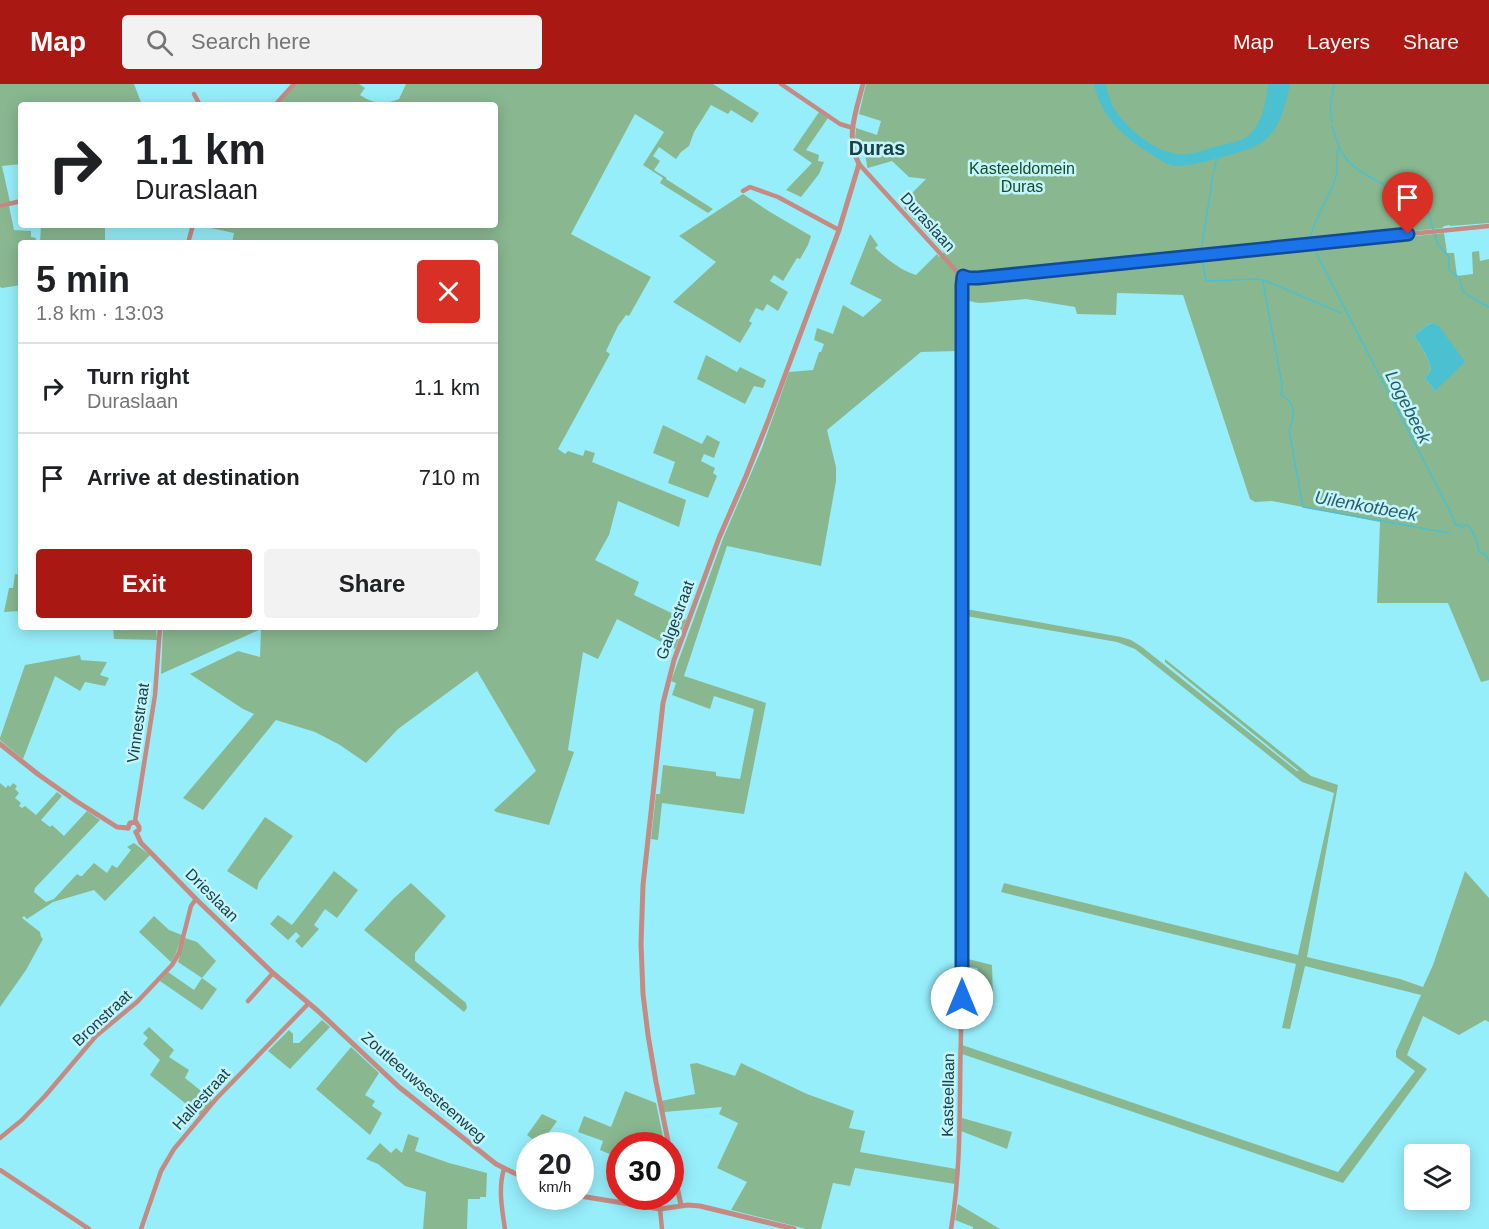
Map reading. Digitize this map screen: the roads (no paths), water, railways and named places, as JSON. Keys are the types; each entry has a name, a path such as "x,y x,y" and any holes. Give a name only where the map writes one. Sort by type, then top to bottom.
{"street":[{"path":"278,102 294,84"},
{"path":"781,84 840,124 852,128"},
{"path":"860,164 852,145 852,128 862,84"},
{"path":"194,94 198,102"},
{"name":"Galgestraat","path":"666,1132 648,1035 641,966 643,885 663,703 674,660 720,538 768,421 839,230 860,164"},
{"name":"Duraslaan","path":"860,164 963,276"},
{"path":"743,191 750,187 778,198 839,230"},
{"path":"0,206 18,202"},
{"path":"963,276 978,278 1489,226"},
{"name":"Kasteellaan","path":"951,1229 959,1151 961,1034 963,276"},
{"name":"Vinnestraat","path":"135,821 155,695 160,630"},
{"path":"0,744 39,775 117,827 128,828 130,832 136,832 139,827 135,821 130,823 128,828"},
{"name":"Drieslaan","path":"136,832 141,843 196,899 308,1004"},
{"name":"Bronstraat","path":"0,1138 22,1120 45,1096 96,1036 137,1002 172,965 179,953 191,906 196,899"},
{"path":"248,1001 273,973"},
{"name":"Zoutleeuwsesteenweg","path":"308,1004 399,1087 487,1158 516,1174"},
{"name":"Hallestraat","path":"141,1229 161,1171 174,1149 216,1099 308,1004"},
{"path":"504,1169 501,1177 505,1229"},
{"path":"0,1170 89,1229"},
{"path":"684,1205 711,1208 794,1229"},
{"path":"660,1210 662,1229"}],"water":[{"path":"1094,84 1105,84 1115,110 1142,138 1159,149 1182,154 1234,142 1248,136 1258,124 1266,100 1268,84 1290,84 1278,124 1261,143 1216,159 1175,166 1169,165 1144,150 1116,126 1102,107"},
{"path":"1433,323 1439,326 1465,362 1435,391 1425,378 1431,370 1430,365 1414,336"}],"waterway":[{"path":"1332,122 1330,108 1334,84"},
{"path":"1332,126 1339,146 1351,164 1369,177 1391,188 1421,196 1426,202 1433,229"},
{"name":"Logebeek","path":"1310,239 1336,176 1338,147"},
{"name":"Uilenkotbeek","path":"1214,171 1217,157"},
{"name":"Uilenkotbeek","path":"1201,251 1213,175"},
{"path":"1435,234 1437,243 1449,257 1449,270 1459,277 1463,292 1489,307"},
{"name":"Logebeek","path":"1314,249 1454,519 1455,525 1461,525 1462,528 1468,525 1479,551 1486,555 1489,562"},
{"name":"Uilenkotbeek","path":"1202,259 1206,281 1262,280 1282,384 1281,394 1293,407 1293,419 1289,430 1303,507 1449,533"},
{"path":"1262,280 1341,313"}],"district":[{"name":"Duras","path":"877,148"}],"park label":[{"name":"Kasteeldomein Duras","path":"1022,177"}]}
